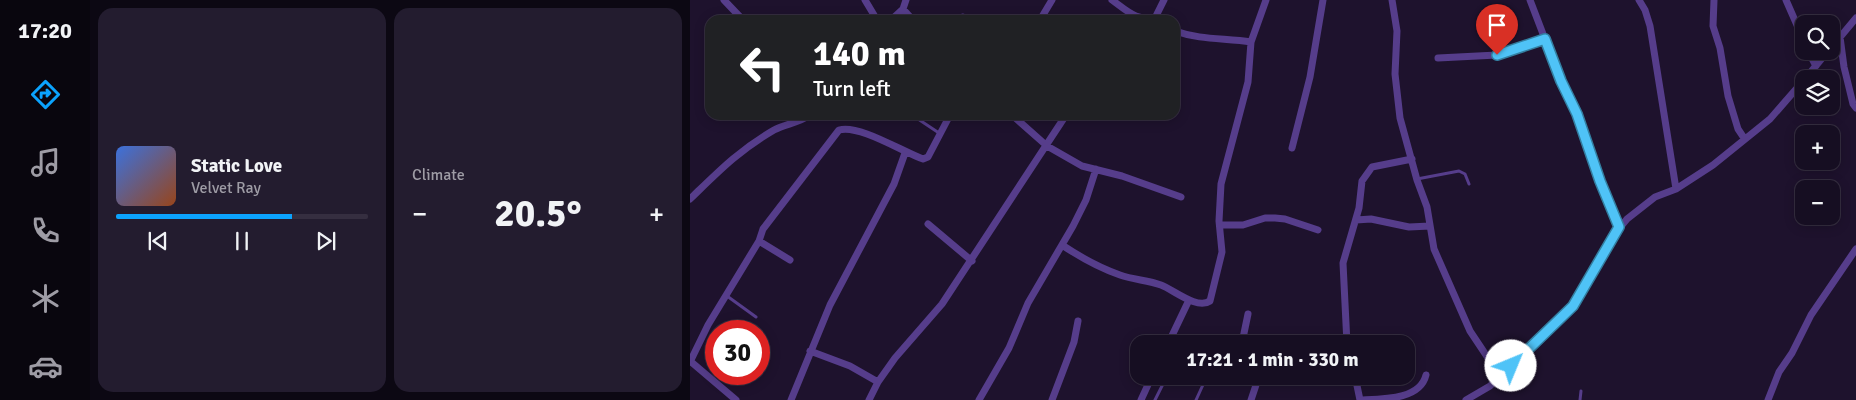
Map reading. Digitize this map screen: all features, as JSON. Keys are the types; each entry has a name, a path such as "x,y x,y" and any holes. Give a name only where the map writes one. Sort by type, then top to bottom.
{"street":[{"path":"724,0 738,15"},
{"path":"865,0 874,15"},
{"path":"896,15 903,9 906,0"},
{"path":"1043,15 1052,0"},
{"path":"1112,0 1130,15"},
{"path":"1159,15 1164,0"},
{"path":"1062,245 1084,259 1120,275 1160,284 1189,300 1204,304 1208,303 1213,297 1222,252 1220,225 1221,184 1248,82 1251,42 1257,32 1266,0"},
{"path":"1292,148 1310,77 1323,0"},
{"path":"1392,0 1397,31 1395,74 1400,118 1417,180 1427,207 1438,261 1470,331 1500,376"},
{"path":"1530,0 1561,81 1577,114 1600,181 1619,227"},
{"path":"1639,0 1645,10 1650,26 1676,189"},
{"path":"1714,0 1713,26 1720,48 1728,96 1738,129 1744,138"},
{"path":"1786,0 1795,21"},
{"path":"903,9 908,15"},
{"path":"1856,18 1840,37 1844,67 1853,104 1856,108"},
{"path":"1180,33 1200,39 1233,39 1251,42"},
{"path":"1438,58 1497,55 1545,39"},
{"path":"1813,60 1816,66"},
{"path":"1812,70 1821,60"},
{"path":"1466,400 1490,386 1573,306 1619,227 1655,198 1676,189 1713,165 1744,138 1770,119 1795,90"},
{"path":"690,199 729,160 776,129 801,120"},
{"path":"736,400 690,361 708,325 759,241 763,229 839,130 846,127 923,159 928,157 947,120"},
{"path":"1018,120 1047,146 1082,166 1181,197"},
{"path":"869,400 894,358 942,304 972,261 1012,194 1047,146 1063,120"},
{"path":"791,400 830,305 894,184 905,153"},
{"path":"1347,335 1343,263 1356,220 1362,181 1367,171 1372,167 1412,159"},
{"path":"979,400 1009,348 1028,302 1086,200 1096,169"},
{"path":"1220,225 1243,224 1265,218 1275,218 1304,224 1318,230"},
{"path":"1356,220 1371,219 1409,227 1430,226"},
{"path":"928,224 972,261"},
{"path":"759,241 790,260"},
{"path":"1768,400 1780,372 1811,315 1856,248"},
{"path":"1172,335 1189,300"},
{"path":"1243,335 1248,314"},
{"path":"1052,400 1074,342 1078,322"},
{"path":"810,351 850,366 878,382"},
{"path":"1357,385 1360,400 1391,399 1414,393 1423,386 1426,375"},
{"path":"1142,400 1148,385"},
{"path":"1251,400 1256,385"}],"lane":[{"path":"920,120 939,133"},
{"path":"1417,180 1459,171 1465,174 1469,184"},
{"path":"726,296 756,317"},
{"path":"1155,400 1162,385"},
{"path":"1196,400 1203,385"},
{"path":"1580,400 1581,391"}],"route":[{"path":"1497,55 1545,39 1561,81 1577,114 1600,181 1619,227 1573,306 1511,366"}]}
